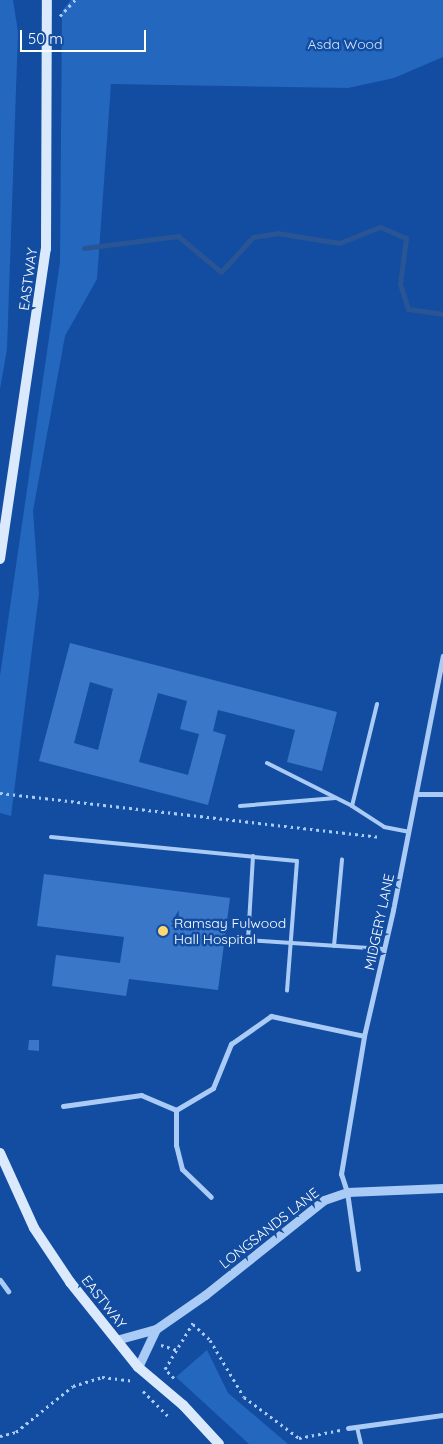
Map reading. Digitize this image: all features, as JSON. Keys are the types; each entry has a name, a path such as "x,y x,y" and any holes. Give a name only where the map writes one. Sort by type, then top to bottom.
{"main road":[{"name":"EASTWAY","path":"0,559 46,249 47,0"},
{"name":"EASTWAY","path":"0,1153 34,1228 70,1282 138,1366 183,1405 219,1444"}],"street":[{"name":"MIDGERY LANE","path":"358,1269 347,1192 340,1174 364,1036 408,840 443,656"},
{"path":"416,794 443,794"},
{"path":"176,1110 213,1088 231,1044 271,1016 364,1036"},
{"path":"63,1106 141,1095 176,1110"},
{"path":"176,1110 176,1145 182,1169 211,1197"},
{"name":"LONGSANDS LANE","path":"116,1340 156,1329 205,1295 324,1200 347,1192 443,1188"},
{"path":"0,1280 8,1291"},
{"name":"LONGSANDS LANE","path":"138,1366 156,1329"},
{"path":"348,1428 443,1415"}],"lane":[{"path":"352,806 377,704"},
{"path":"267,763 352,806 384,827 409,832"},
{"path":"240,806 336,798"},
{"path":"52,837 297,861 293,944 287,991"},
{"path":"253,856 248,940 385,949"},
{"path":"334,946 342,859"},
{"path":"357,1427 361,1444"}],"path":[{"path":"0,793 408,840"},
{"path":"178,1383 165,1369 196,1316"},
{"path":"193,1324 210,1340 244,1397 299,1438 348,1428"},
{"path":"0,1436 16,1432 73,1386 102,1377 132,1380 170,1418"}],"green space":[{"path":"0,0 13,0 18,32 7,349 0,389"},
{"name":"Asda Wood","path":"71,0 443,0 443,57 394,78 348,88 111,84 97,279 65,336 33,511 39,594 11,816 0,813 0,676 60,262 62,11"},
{"path":"207,1350 228,1393 288,1444 249,1444 176,1377"}],"building":[{"path":"70,643 337,712 322,771 287,762 295,730 218,710 213,731 226,735 208,805 39,761","holes":["90,682 113,689 98,750 74,743","158,693 187,701 180,729 199,734 188,775 139,762"]},
{"path":"44,874 230,898 218,990 129,979 126,996 52,986 56,955 120,963 124,937 37,926"},
{"path":"29,1040 39,1040 39,1051 28,1050"}],"waterway":[{"path":"84,248 178,236 221,272 253,237 277,233 339,243 380,227 406,238 400,284 408,309 443,314"}],"place":[{"name":"Ramsay Fulwood Hall Hospital","path":"163,931"}]}
